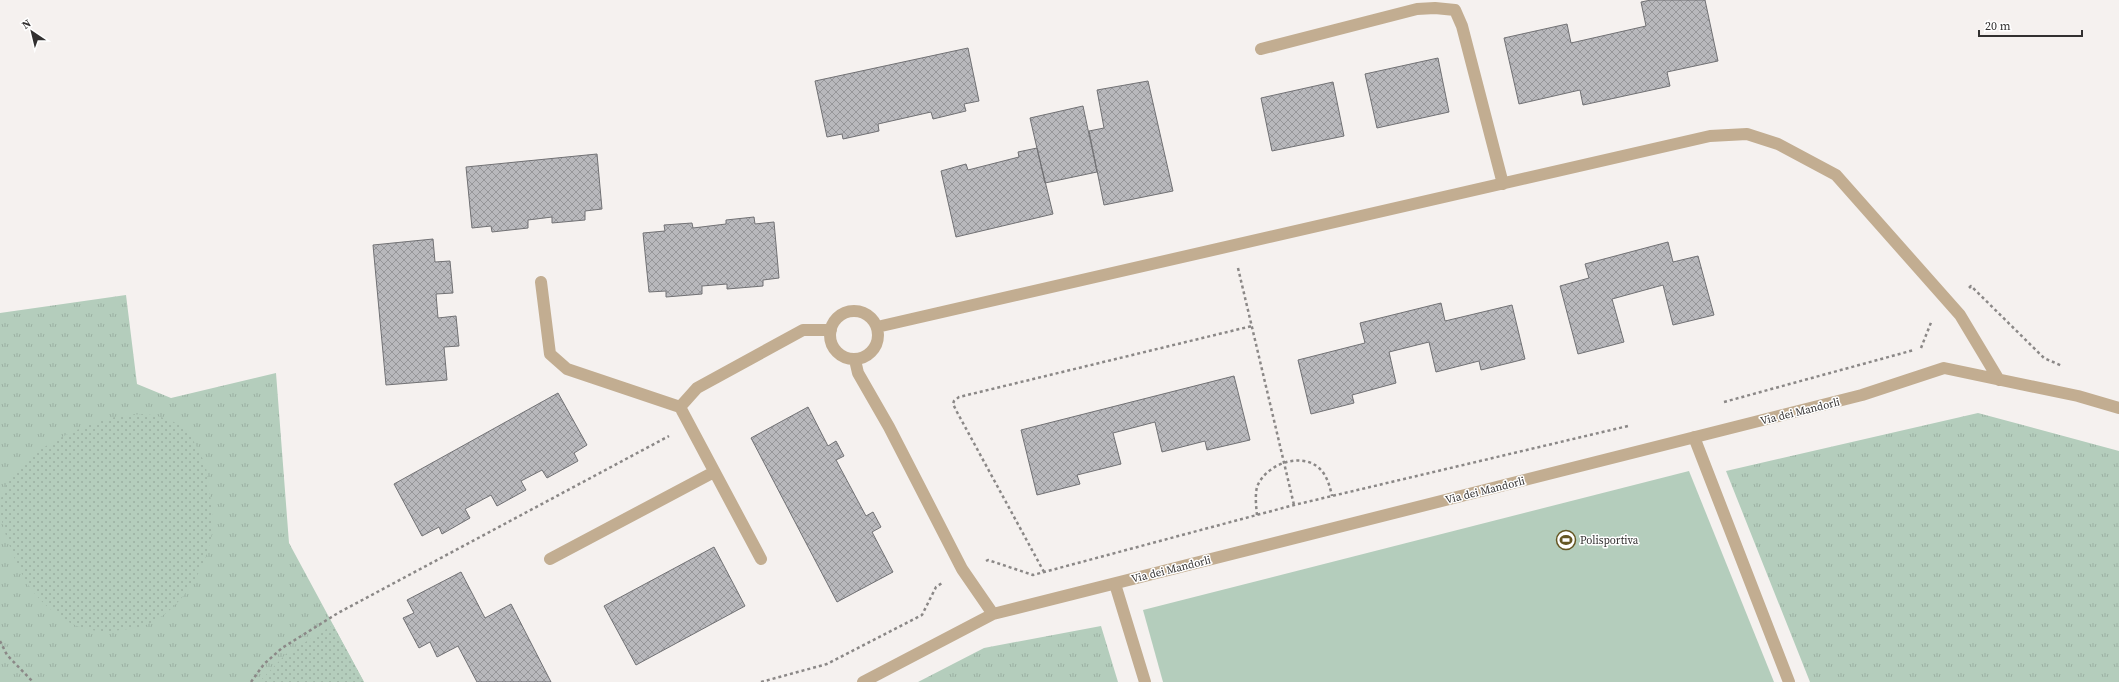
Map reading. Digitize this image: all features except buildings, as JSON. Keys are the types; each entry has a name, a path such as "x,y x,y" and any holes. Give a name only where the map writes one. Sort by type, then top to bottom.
{"street":[{"path":"1261,49 1437,4 1456,10 1462,26 1503,184"},
{"path":"877,327 1710,136 1747,134 1778,144 1836,175 1960,315 1999,380"},
{"path":"541,282 550,354 567,369 680,407 761,559"},
{"path":"852,311 867,315 877,327 879,334 874,349 869,354 855,360 841,355 836,351 830,338 830,330 833,323 838,317 852,311"},
{"path":"680,407 697,388 802,330 830,330"},
{"path":"855,360 858,373 889,428 962,569 993,614"},
{"name":"Via dei Mandorli","path":"863,682 993,614 1862,395 1944,368 2078,396 2119,408"},
{"path":"1694,437 1788,682"},
{"path":"550,559 714,472"},
{"path":"1115,584 1144,682"}],"path":[{"path":"1233,246 1294,505"},
{"path":"1044,572 957,412 953,404 954,400 959,397 1017,382 1252,326"},
{"path":"251,682 264,664 282,648 324,621 606,471 674,433 688,422"},
{"path":"1256,515 1257,488 1262,478 1272,468 1297,460 1309,463 1319,468 1326,479 1332,496"},
{"path":"0,642 7,655 33,682"}],"green space":[{"path":"126,295 137,384 171,398 276,373 289,543 364,682 0,682 0,313"},
{"path":"1978,413 2119,451 2119,682 1810,682 1726,471"},
{"path":"144,414 167,419 182,427 187,431 195,443 203,459 206,467 213,516 211,536 207,552 201,567 184,596 160,618 140,627 111,631 93,630 77,626 61,618 46,606 28,585 6,536 0,509 4,491 13,474 27,460 64,436 103,420 123,415"},
{"name":"Polisportiva","path":"1689,471 1774,682 1163,682 1143,610"},
{"path":"333,625 364,682 259,682 286,654"},
{"path":"1101,626 1118,682 918,682 984,648"}],"place":[{"name":"Polisportiva","path":"1566,540"}]}
